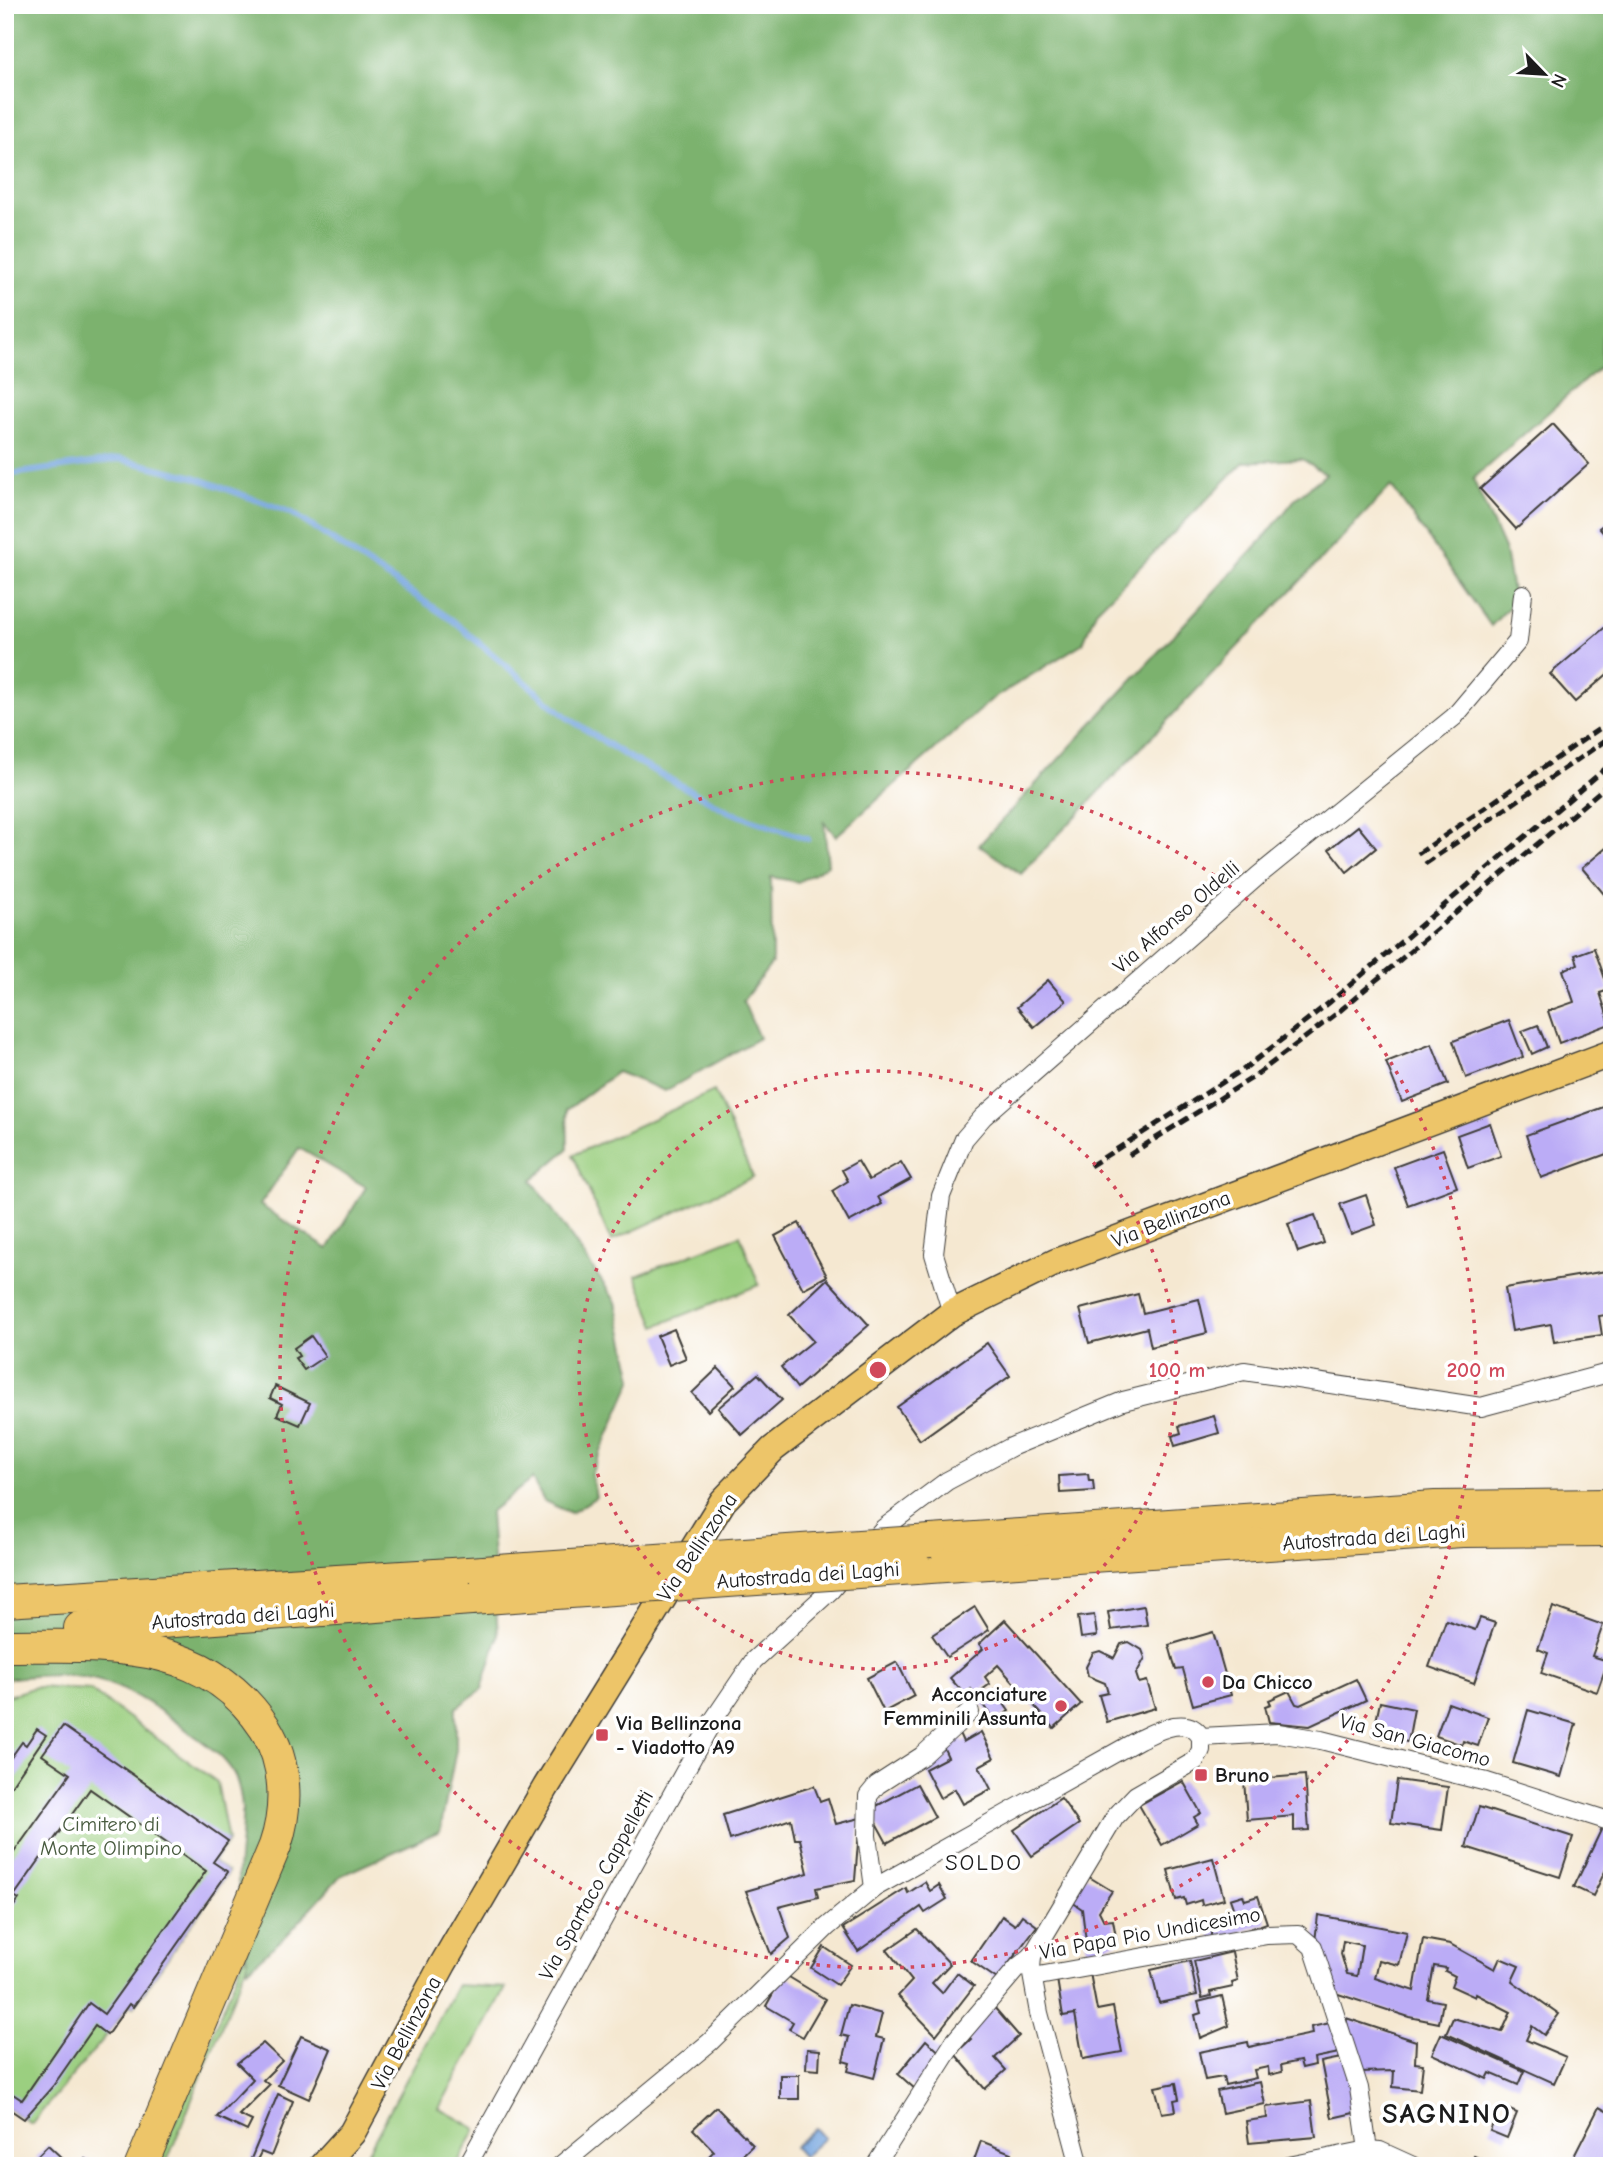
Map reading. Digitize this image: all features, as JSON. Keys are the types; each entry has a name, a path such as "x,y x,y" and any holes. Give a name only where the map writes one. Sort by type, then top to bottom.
{"highway":[{"name":"Autostrada dei Laghi","path":"5,1634 477,1585 924,1554 1435,1507 1612,1505"},
{"name":"Autostrada dei Laghi","path":"924,1554 1462,1531 1612,1530"},
{"name":"Autostrada dei Laghi","path":"5,1601 477,1585"},
{"path":"5,1646 117,1647 153,1652 187,1663 215,1677 238,1695 267,1731 278,1755 284,1798 279,1835 141,2166"}],"main road":[{"name":"Via Bellinzona","path":"322,2166 352,2133 443,1964 546,1787 723,1501 774,1449 952,1313 1056,1262 1612,1053"},
{"name":"Via Bellinzona","path":"344,2166 352,2133"}],"street":[{"name":"Via Alfonso Oldelli","path":"952,1313 934,1254 941,1196 964,1139 983,1116 1259,875 1454,717 1518,641 1523,594"},
{"name":"Via Spartaco Cappelletti","path":"467,2166 712,1722 740,1678 776,1639 831,1590 884,1528 947,1481 1011,1447 1122,1401 1244,1371 1481,1408 1612,1372"},
{"path":"874,1888 867,1836 868,1796 877,1785 922,1756 970,1713"},
{"path":"560,2166 710,2042 827,1927 874,1888 1158,1731 1184,1725 1195,1728 1201,1737"},
{"name":"Via San Giacomo","path":"1201,1737 1278,1733 1321,1740 1487,1782 1612,1822"},
{"name":"Via Papa Pio Undicesimo","path":"1201,1737 1201,1750 1195,1761 1157,1781 1122,1808 1032,1956 1033,1977 1267,1935 1298,1934 1307,1939 1318,1961 1359,2088 1368,2150"},
{"path":"875,2166 954,2042 1018,1967 1032,1956"},
{"path":"1033,1977 1039,2013 1080,2166"},
{"path":"1289,2166 1368,2150 1380,2151 1411,2165"}],"green space":[{"path":"5,5 1612,5 1612,314 1602,337 1601,366 1473,479 1505,551 1514,602 1491,626 1391,486 1021,874 979,845 1263,539 1296,498 1326,474 1302,459 1244,462 1096,611 1083,643 991,700 836,836 824,822 828,865 798,882 771,877 772,963 743,1001 759,1038 665,1091 617,1072 567,1110 568,1149 532,1180 616,1302 633,1379 591,1474 596,1497 571,1513 544,1501 532,1479 490,1512 498,1636 482,1689 456,1708 456,1750 440,1831 340,1876 287,1935 248,1969 238,1886 241,1799 239,1786 226,1762 147,1702 106,1683 61,1675 5,1679","holes":["299,1148 366,1187 328,1249 260,1205"]},
{"path":"714,1091 753,1177 611,1241 573,1155"},
{"path":"740,1235 759,1285 656,1326 636,1276"},
{"name":"Cimitero di Monte Olimpino","path":"35,1687 90,1690 217,1782 228,1841 213,1862 228,1872 133,2007 129,2004 107,2035 31,2124 5,2106 5,1697"},
{"path":"284,1862 301,1873 243,1973 165,2166 157,2166"},
{"path":"457,1985 506,1988 439,2108 476,2129 456,2166 360,2166"}],"water":[{"path":"815,2128 824,2138 803,2157 794,2147"}],"building":[{"path":"1553,424 1589,464 1516,529 1480,489"},
{"path":"1612,518 1612,543 1599,528"},
{"path":"1610,623 1612,670 1575,702 1550,674"},
{"path":"1358,826 1376,848 1347,872 1329,849"},
{"path":"1612,843 1612,897 1609,900 1582,868"},
{"path":"1594,948 1609,990 1600,993 1610,1024 1559,1043 1548,1011 1574,1002 1563,970 1578,964 1575,955"},
{"path":"1048,980 1066,1001 1034,1027 1017,1007"},
{"path":"1509,1020 1523,1057 1466,1078 1453,1041"},
{"path":"1538,1025 1547,1047 1532,1054 1522,1031"},
{"path":"1432,1044 1448,1084 1402,1102 1386,1062"},
{"path":"1612,1104 1612,1152 1541,1178 1526,1135"},
{"path":"1490,1123 1501,1156 1468,1168 1457,1135"},
{"path":"1443,1149 1457,1187 1408,1205 1394,1167"},
{"path":"858,1161 869,1180 901,1162 911,1179 878,1197 882,1204 849,1222 832,1191 848,1181 842,1170"},
{"path":"1366,1195 1376,1225 1351,1234 1340,1204"},
{"path":"1315,1215 1324,1243 1298,1252 1288,1224"},
{"path":"799,1223 827,1276 803,1289 775,1236"},
{"path":"1612,1270 1612,1314 1599,1316 1602,1335 1554,1342 1551,1324 1512,1331 1505,1288"},
{"path":"827,1279 869,1325 797,1388 781,1367 813,1341 789,1315"},
{"path":"1138,1294 1143,1313 1199,1299 1207,1333 1151,1347 1147,1328 1089,1343 1080,1309"},
{"path":"674,1329 686,1358 669,1365 657,1336"},
{"path":"311,1336 325,1356 304,1370 295,1358 299,1356 294,1348"},
{"path":"987,1343 1010,1376 920,1440 897,1407"},
{"path":"718,1368 735,1386 708,1411 692,1393"},
{"path":"758,1374 782,1400 742,1435 718,1408"},
{"path":"275,1386 310,1403 300,1425 277,1415 282,1404 270,1398"},
{"path":"1214,1416 1219,1433 1175,1446 1172,1436 1181,1433 1179,1426"},
{"path":"1088,1474 1089,1481 1093,1481 1094,1491 1060,1493 1059,1476"},
{"path":"1144,1606 1147,1625 1111,1630 1108,1612"},
{"path":"975,1607 989,1630 947,1657 932,1635"},
{"path":"1553,1607 1603,1625 1592,1656 1608,1661 1597,1692 1541,1673 1548,1653 1538,1649"},
{"path":"1094,1615 1097,1636 1081,1638 1078,1617"},
{"path":"1480,1618 1495,1623 1474,1683 1429,1667 1446,1620 1475,1630"},
{"path":"1005,1620 1081,1704 1054,1728 998,1665 985,1677 990,1684 975,1695 971,1689 965,1695 950,1678 983,1649 979,1644"},
{"path":"1213,1632 1231,1695 1193,1705 1183,1669 1176,1670 1169,1645"},
{"path":"1129,1642 1142,1650 1145,1658 1136,1674 1139,1683 1147,1681 1155,1708 1107,1722 1099,1695 1108,1693 1105,1683 1088,1676 1086,1667 1093,1653 1100,1651 1114,1658 1121,1644"},
{"path":"897,1662 914,1696 884,1712 867,1678"},
{"path":"1356,1679 1366,1700 1310,1726 1269,1722 1265,1706 1271,1704 1269,1700 1289,1691 1296,1704 1300,1705"},
{"path":"994,1690 1009,1711 995,1721 980,1701"},
{"path":"1380,1702 1414,1709 1408,1742 1373,1736"},
{"path":"1448,1703 1488,1717 1478,1746 1463,1741 1462,1745 1436,1736"},
{"path":"1528,1710 1576,1724 1561,1777 1513,1763"},
{"path":"63,1726 228,1841 213,1862 228,1872 133,2007 129,2004 107,2035 95,2026 53,2086 24,2119 5,2106 10,2092 22,2100 89,2003 104,2014 206,1871 90,1789 14,1896 19,1899 5,1918 5,1865 70,1774 42,1755"},
{"path":"37,1729 46,1735 5,1795 5,1766 22,1742 26,1745"},
{"path":"981,1732 994,1758 979,1766 991,1789 963,1804 955,1789 940,1798 925,1769 948,1757 941,1742 959,1733 963,1742"},
{"path":"1305,1775 1309,1830 1294,1831 1294,1816 1247,1820 1244,1780"},
{"path":"1397,1780 1448,1787 1442,1830 1391,1823"},
{"path":"1183,1781 1201,1813 1194,1817 1198,1824 1162,1845 1139,1805"},
{"path":"917,1784 935,1817 887,1843 869,1810"},
{"path":"814,1786 820,1801 828,1798 836,1824 860,1818 855,1880 816,1888 818,1897 779,1907 790,1938 771,1954 746,1891 808,1873 800,1839 795,1839 791,1819 730,1840 723,1815"},
{"path":"1061,1798 1079,1824 1032,1856 1014,1830"},
{"path":"1479,1807 1573,1837 1560,1877 1466,1847"},
{"path":"1602,1828 1612,1832 1612,1857 1593,1896 1574,1887"},
{"path":"1213,1858 1224,1899 1202,1905 1201,1900 1186,1905 1184,1898 1176,1900 1168,1870"},
{"path":"1086,1875 1112,1891 1099,1911 1104,1921 1113,1920 1117,1943 1087,1950 1082,1909 1069,1900"},
{"path":"925,1882 930,1891 939,1885 947,1899 925,1913 921,1907 858,1951 843,1928 906,1888 908,1893"},
{"path":"1243,1895 1245,1900 1258,1896 1267,1923 1218,1940 1211,1938 1211,1927 1237,1919 1230,1899"},
{"path":"1022,1915 1037,1926 997,1979 971,1961 1002,1916 1015,1925"},
{"path":"1318,1915 1407,1932 1399,1965 1379,1960 1375,1978 1414,1991 1423,1939 1450,1944 1495,1969 1500,1958 1519,1966 1512,1981 1559,2014 1544,2035 1532,2026 1526,2040 1566,2057 1554,2083 1446,2034 1453,2018 1502,2032 1511,2012 1476,1994 1475,1997 1451,1986 1455,1976 1445,1971 1446,1968 1434,1966 1428,1999 1443,2002 1439,2023 1409,2017 1335,1993 1315,1942","holes":["1343,1941 1362,1945 1357,1976 1347,1974 1341,1954"]},
{"path":"917,1929 950,1964 932,1983 942,1993 957,1973 974,1986 936,2035 898,1996 912,1981 887,1950"},
{"path":"824,1947 851,1965 837,1985 811,1968"},
{"path":"1232,1952 1238,1981 1232,1983 1233,1987 1210,1992 1211,1996 1202,1998 1194,1961"},
{"path":"1190,1961 1197,1995 1159,2003 1151,1970"},
{"path":"1090,1973 1097,2010 1113,2007 1122,2052 1083,2059 1075,2014 1063,2016 1057,1979"},
{"path":"784,1974 825,1999 803,2037 789,2029 793,2022 766,2006"},
{"path":"1222,1996 1229,2026 1200,2038 1195,2015 1201,2013 1198,2002"},
{"path":"849,2005 882,2014 876,2037 884,2039 874,2078 848,2071 850,2063 843,2061 849,2037 841,2035"},
{"path":"993,2006 1019,2036 995,2058 1006,2070 985,2089 955,2054 971,2039 964,2032"},
{"path":"1346,2018 1416,2041 1415,2063 1423,2064 1420,2090 1393,2087 1394,2071 1358,2072"},
{"path":"1335,2022 1344,2052 1314,2058 1315,2065 1302,2068 1300,2061 1281,2065 1282,2072 1269,2075 1268,2067 1254,2070 1256,2078 1225,2085 1223,2077 1205,2080 1199,2052 1248,2042 1249,2047 1312,2034 1311,2027"},
{"path":"1441,2034 1524,2071 1518,2085 1490,2073 1487,2079 1432,2054"},
{"path":"301,2036 331,2049 309,2099 278,2085"},
{"path":"926,2040 943,2055 915,2089 898,2074"},
{"path":"263,2043 282,2061 263,2080 269,2085 239,2115 252,2121 247,2131 217,2117 253,2079 237,2063"},
{"path":"807,2049 820,2050 819,2070 806,2069"},
{"path":"1346,2057 1358,2112 1332,2118 1321,2062"},
{"path":"780,2075 799,2075 799,2099 780,2099"},
{"path":"1260,2082 1265,2104 1222,2113 1217,2091"},
{"path":"1176,2083 1179,2099 1174,2100 1176,2111 1162,2113 1155,2087"},
{"path":"278,2094 293,2101 271,2156 261,2152 257,2160 271,2166 248,2166"},
{"path":"1311,2101 1316,2137 1249,2143 1246,2121 1267,2118 1266,2107"},
{"path":"1500,2106 1517,2113 1507,2138 1490,2131"},
{"path":"716,2107 753,2145 731,2166 718,2166 709,2156 714,2151 693,2129"},
{"path":"1599,2107 1612,2114 1612,2166 1569,2166"},
{"path":"981,2141 1011,2153 1006,2166 972,2166"},
{"path":"48,2145 62,2158 55,2166 46,2166 36,2157"},
{"path":"1474,2156 1495,2166 1470,2166"},
{"path":"85,2159 96,2164 95,2166 82,2166"}],"waterway":[{"path":"5,475 120,459 194,477 292,513 452,620 568,718 623,754 730,812 808,839"}],"railway":[{"path":"1418,854 1612,720"},
{"path":"1425,864 1612,736"},
{"path":"1090,1166 1244,1069 1330,1002 1612,763"},
{"path":"1129,1155 1252,1078 1336,1014 1612,781"}],"place":[{"name":"Da Chicco","path":"1208,1682"},
{"name":"Acconciature Femminili Assunta","path":"1061,1706"},
{"name":"Via Bellinzona - Viadotto A9","path":"602,1735"},
{"name":"Bruno","path":"1201,1775"}],"district":[{"name":"SOLDO","path":"984,1862"},
{"name":"SAGNINO","path":"1447,2113"}]}
